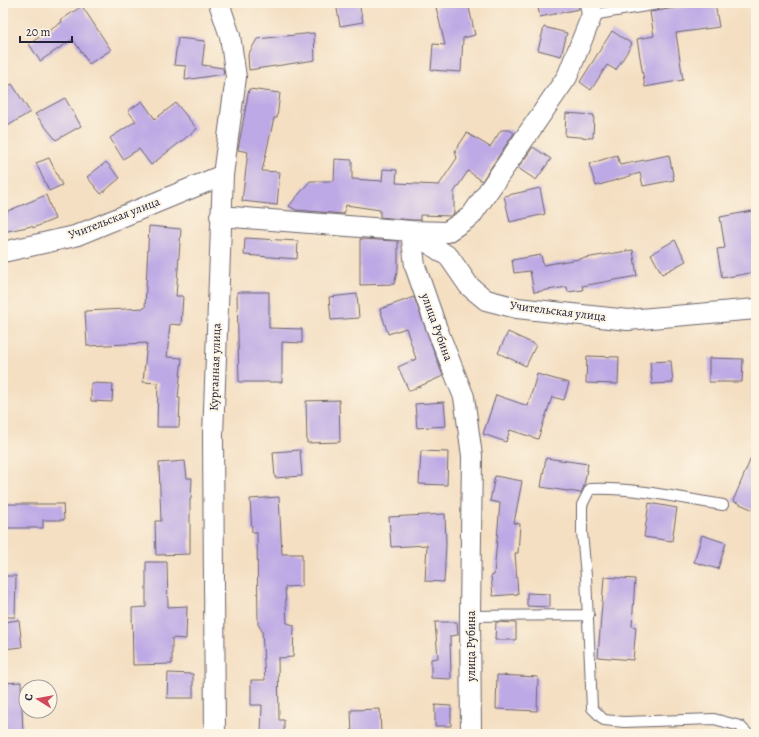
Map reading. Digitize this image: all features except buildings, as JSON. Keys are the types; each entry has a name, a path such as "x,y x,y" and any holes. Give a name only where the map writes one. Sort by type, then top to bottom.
{"street":[{"name":"Курганная улица","path":"215,734 213,435 220,216 223,175 236,77 230,36 219,3"},
{"path":"411,231 447,232 471,216 567,77 591,9"},
{"name":"Учительская улица","path":"3,252 75,236 223,175"},
{"name":"Учительская улица","path":"220,216 411,231 449,257 469,286 486,300 517,308 628,320 756,308"},
{"name":"улица Рубина","path":"411,231 415,266 437,329 464,397 472,456 470,616 472,734"}],"lane":[{"path":"591,9 664,3"},
{"path":"724,506 643,492 611,488 590,489 582,505 582,532 588,615 592,708 604,720 624,722 714,720 740,726 748,734"},
{"path":"470,616 588,615"}]}
